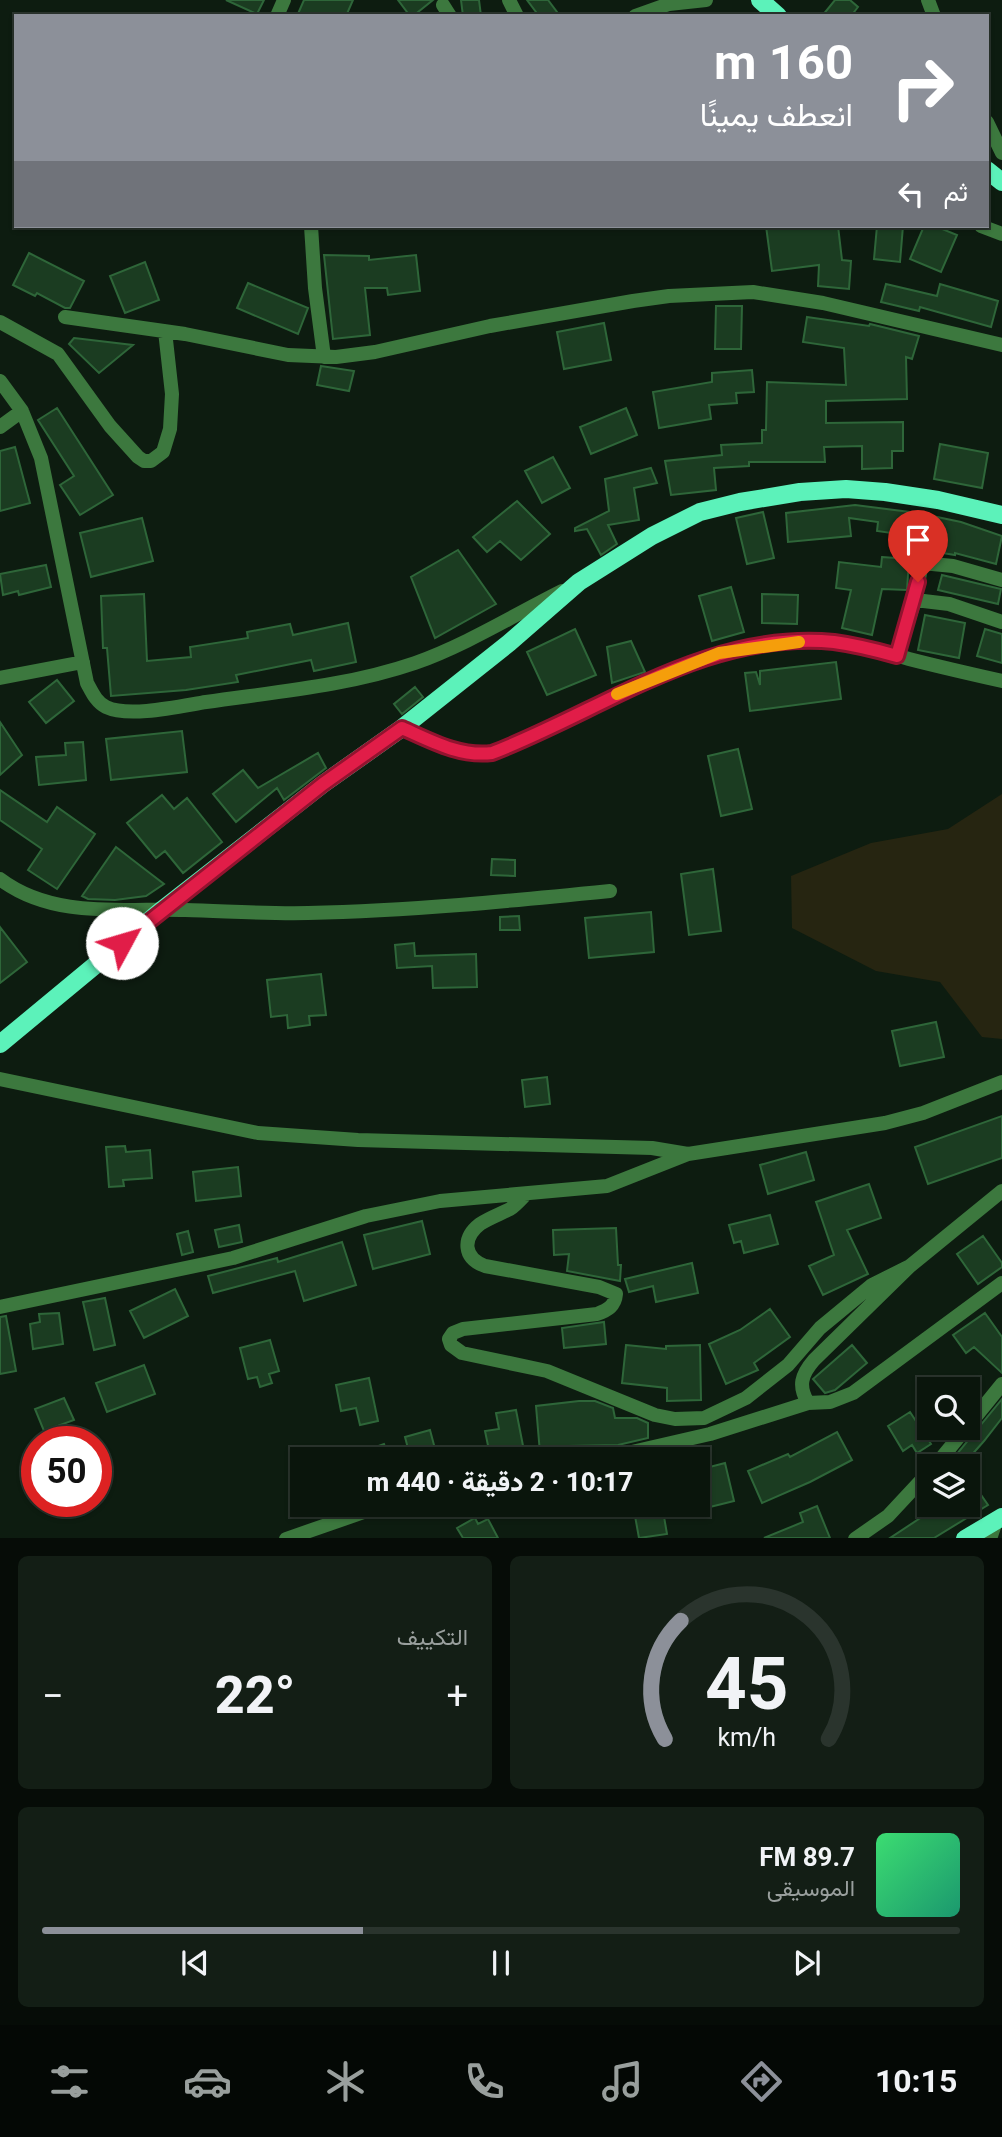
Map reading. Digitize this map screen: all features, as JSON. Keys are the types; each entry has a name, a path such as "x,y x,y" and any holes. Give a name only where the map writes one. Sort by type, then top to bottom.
{"main road":[{"path":"760,0 776,14"},
{"path":"0,1044 163,909 323,784 402,728 509,643 579,582 652,536 700,512 740,502 800,492 846,489 938,500 1002,515"},
{"path":"965,1538 996,1526"}],"street":[{"path":"641,14 669,4 706,0"},
{"path":"989,126 1002,153"},
{"path":"311,228 315,288 324,357"},
{"path":"65,317 165,331 288,355 324,357 376,352 489,326 669,296 753,292 792,297 1002,345"},
{"path":"0,322 58,354 110,426 144,461 152,461 163,452 170,429 172,394 165,331"},
{"path":"0,381 22,411 41,458 88,682 95,698 107,708 128,711 285,691 330,684 415,663 579,582"},
{"path":"0,427 22,411"},
{"path":"897,656 915,600 922,563 953,566 1002,580"},
{"path":"915,600 949,604 1002,622"},
{"path":"402,728 461,751 477,755 492,753 637,685 719,653 805,641 860,646 1002,681"},
{"path":"0,678 83,662"},
{"path":"0,879 14,890 40,900 69,906 127,911 163,909 306,913 440,907 610,891"},
{"path":"0,1079 258,1133 358,1140 652,1148 688,1154"},
{"path":"0,1307 233,1258 366,1216 440,1201 607,1186 688,1154 886,1123 923,1113 1002,1082"},
{"path":"808,1403 801,1391 805,1370 910,1266 1002,1191"},
{"path":"526,1194 511,1208 475,1228 468,1242 470,1256 475,1262 485,1266 599,1287 616,1293 615,1301 609,1310 597,1314 463,1329 453,1333 449,1339 451,1346 462,1353 547,1371 655,1415 675,1419 704,1418 746,1398 788,1365 820,1328 872,1285 910,1266"},
{"path":"654,1447 710,1434 808,1403 830,1402 853,1393 1002,1283"},
{"path":"980,1411 1002,1384"},
{"path":"944,1454 956,1440"},
{"path":"855,1538 888,1516 917,1485"},
{"path":"286,1538 348,1517"}],"shaded area":[{"path":"1002,794 1002,1039 982,1037 940,982 876,971 792,928 791,876 871,843 948,829"}],"building":[{"path":"226,0 264,0 257,14"},
{"path":"304,0 353,0 347,14 298,14"},
{"path":"398,0 433,0 416,14 408,14"},
{"path":"461,0 479,0 481,14 463,14"},
{"path":"527,0 548,0 558,14 538,14"},
{"path":"835,0 850,0 858,7 853,14 824,14"},
{"path":"766,228 838,228 842,260 851,261 849,289 818,286 819,265 772,271"},
{"path":"877,228 903,228 900,262 874,259"},
{"path":"923,228 940,228 957,235 941,272 910,259"},
{"path":"29,253 84,281 70,308 13,285"},
{"path":"324,255 369,256 369,260 416,255 420,291 388,295 387,288 365,288 370,335 333,339"},
{"path":"145,262 159,300 125,313 110,276"},
{"path":"248,283 308,308 298,334 237,308"},
{"path":"886,284 937,296 940,284 998,301 991,327 920,307 919,311 881,302"},
{"path":"716,306 742,306 741,349 715,349"},
{"path":"807,317 870,324 919,336 912,359 906,357 907,399 826,401 826,423 903,422 903,451 892,451 892,468 862,469 862,446 824,447 825,462 749,462 749,466 714,468 716,490 671,495 665,461 722,455 721,445 762,443 762,430 766,430 767,382 846,385 844,348 803,342"},
{"path":"604,323 611,360 564,369 557,332"},
{"path":"74,338 133,345 99,373 69,344"},
{"path":"321,366 354,371 349,391 317,385"},
{"path":"752,370 754,392 736,393 737,403 709,405 711,419 659,428 653,392 712,382 712,373"},
{"path":"57,408 113,495 80,515 60,485 74,476 38,420"},
{"path":"626,408 637,435 591,454 580,427"},
{"path":"940,444 988,453 982,488 934,479"},
{"path":"15,447 30,503 0,511 0,451"},
{"path":"553,457 570,488 542,503 525,471"},
{"path":"651,468 657,483 634,488 639,520 608,525 617,544 601,555 587,529 575,531 575,528 609,511 605,479"},
{"path":"517,501 550,534 521,560 500,541 487,552 473,537"},
{"path":"855,505 961,522 1002,536 996,564 955,553 918,549 920,537 877,531 878,522 849,518 851,536 788,542 786,513"},
{"path":"763,512 774,558 747,564 736,518"},
{"path":"142,518 153,561 91,577 80,533"},
{"path":"458,550 496,604 435,638 411,577"},
{"path":"882,557 909,559 907,590 882,589 872,635 842,628 851,590 836,588 839,562 881,567"},
{"path":"46,565 51,587 19,595 18,591 3,595 0,574"},
{"path":"942,575 1001,589 998,604 938,590"},
{"path":"731,587 744,632 712,641 699,596"},
{"path":"144,594 147,661 191,657 190,647 248,638 247,632 290,624 293,635 348,623 356,662 314,671 311,660 236,675 238,682 186,690 111,696 107,648 103,648 101,596"},
{"path":"762,594 798,595 797,624 762,623"},
{"path":"925,615 965,623 959,658 918,650"},
{"path":"575,629 596,675 547,695 527,652"},
{"path":"985,629 1002,634 1002,663 977,656"},
{"path":"631,641 645,672 612,683 607,647"},
{"path":"836,662 841,699 750,711 745,673 756,672 760,685 760,671"},
{"path":"57,680 74,701 46,723 29,702"},
{"path":"415,687 423,697 402,714 394,704"},
{"path":"0,722 22,755 0,775"},
{"path":"182,731 187,772 111,780 106,739"},
{"path":"83,742 86,780 39,785 36,757 66,755 65,743"},
{"path":"738,749 752,809 721,816 708,756"},
{"path":"318,753 326,768 284,800 277,788 236,822 213,794 243,770 258,788"},
{"path":"0,790 47,822 57,807 95,834 57,889 28,870 42,849 0,820"},
{"path":"162,795 174,809 187,798 222,842 183,873 165,851 156,858 127,823"},
{"path":"116,847 164,884 146,896 115,900 88,899 82,896"},
{"path":"492,859 515,860 515,876 491,875"},
{"path":"713,869 721,931 689,935 681,874"},
{"path":"651,912 654,952 589,958 585,918"},
{"path":"519,916 520,930 500,930 500,917"},
{"path":"0,927 27,962 0,983"},
{"path":"414,943 415,956 476,954 477,987 433,988 432,966 397,968 395,945"},
{"path":"321,974 326,1015 309,1016 310,1025 288,1028 287,1015 271,1017 267,980"},
{"path":"936,1022 944,1057 900,1066 892,1031"},
{"path":"547,1077 550,1104 525,1107 522,1080"},
{"path":"1002,1116 1002,1158 928,1184 915,1147"},
{"path":"125,1146 126,1152 150,1150 152,1178 123,1180 124,1186 109,1187 106,1147"},
{"path":"806,1152 814,1180 768,1194 760,1165"},
{"path":"238,1167 241,1196 196,1201 193,1172"},
{"path":"869,1184 881,1218 847,1230 868,1274 823,1295 809,1266 834,1255 816,1202"},
{"path":"770,1215 778,1244 744,1253 741,1241 734,1243 729,1225"},
{"path":"422,1221 430,1254 373,1269 364,1235"},
{"path":"239,1225 242,1242 219,1247 215,1230"},
{"path":"616,1228 618,1265 621,1265 620,1281 567,1271 569,1254 554,1255 553,1230"},
{"path":"188,1231 193,1252 182,1255 177,1234"},
{"path":"983,1236 1002,1267 978,1284 957,1254"},
{"path":"342,1242 356,1285 304,1301 295,1271 213,1293 208,1276 277,1258 278,1262"},
{"path":"692,1263 698,1293 656,1302 653,1286 629,1292 625,1279"},
{"path":"175,1289 188,1316 144,1338 130,1311"},
{"path":"105,1298 115,1345 94,1350 83,1302"},
{"path":"770,1309 790,1337 754,1363 758,1370 726,1384 709,1344 740,1330"},
{"path":"59,1313 63,1344 33,1349 30,1324 40,1322 39,1314"},
{"path":"985,1313 1002,1337 1002,1373 974,1347 966,1353 953,1335"},
{"path":"6,1316 16,1371 0,1374 0,1317"},
{"path":"604,1322 606,1344 564,1348 562,1328"},
{"path":"270,1340 279,1371 269,1374 272,1383 260,1387 257,1377 248,1379 240,1348"},
{"path":"626,1345 666,1349 666,1346 700,1345 701,1400 667,1401 667,1388 622,1383"},
{"path":"852,1345 867,1363 835,1390 825,1393 813,1379"},
{"path":"144,1365 155,1394 107,1412 96,1383"},
{"path":"369,1378 378,1421 360,1425 356,1408 341,1411 336,1385"},
{"path":"64,1398 74,1420 58,1426 42,1426 35,1409"},
{"path":"1002,1399 1002,1418 984,1441 973,1454 957,1454 968,1440 980,1440 980,1426"},
{"path":"595,1401 613,1408 615,1418 637,1418 648,1423 648,1438 618,1445 539,1447 536,1406"},
{"path":"516,1410 523,1447 488,1447 485,1431 499,1429 496,1413"},
{"path":"910,1412 917,1423 917,1440 928,1440 931,1444 917,1453 912,1445 903,1451 888,1426"},
{"path":"430,1430 435,1447 408,1447 405,1437"},
{"path":"837,1432 852,1460 762,1503 748,1471 788,1454 790,1457"},
{"path":"725,1463 734,1501 710,1507 710,1467"},
{"path":"980,1493 988,1505 980,1510"},
{"path":"817,1506 830,1538 764,1538 803,1522 800,1513"},
{"path":"635,1517 664,1517 667,1534 639,1538"},
{"path":"922,1517 968,1517 934,1538 890,1538"},
{"path":"475,1518 478,1524 488,1519 498,1538 463,1538 457,1528"}],"slow traffic":[{"path":"617,694 719,653 799,642"}],"route":[{"path":"122,943 323,784 402,728 443,746 477,755 492,753 637,685 719,653 805,641 860,646 897,656 918,582"}]}
